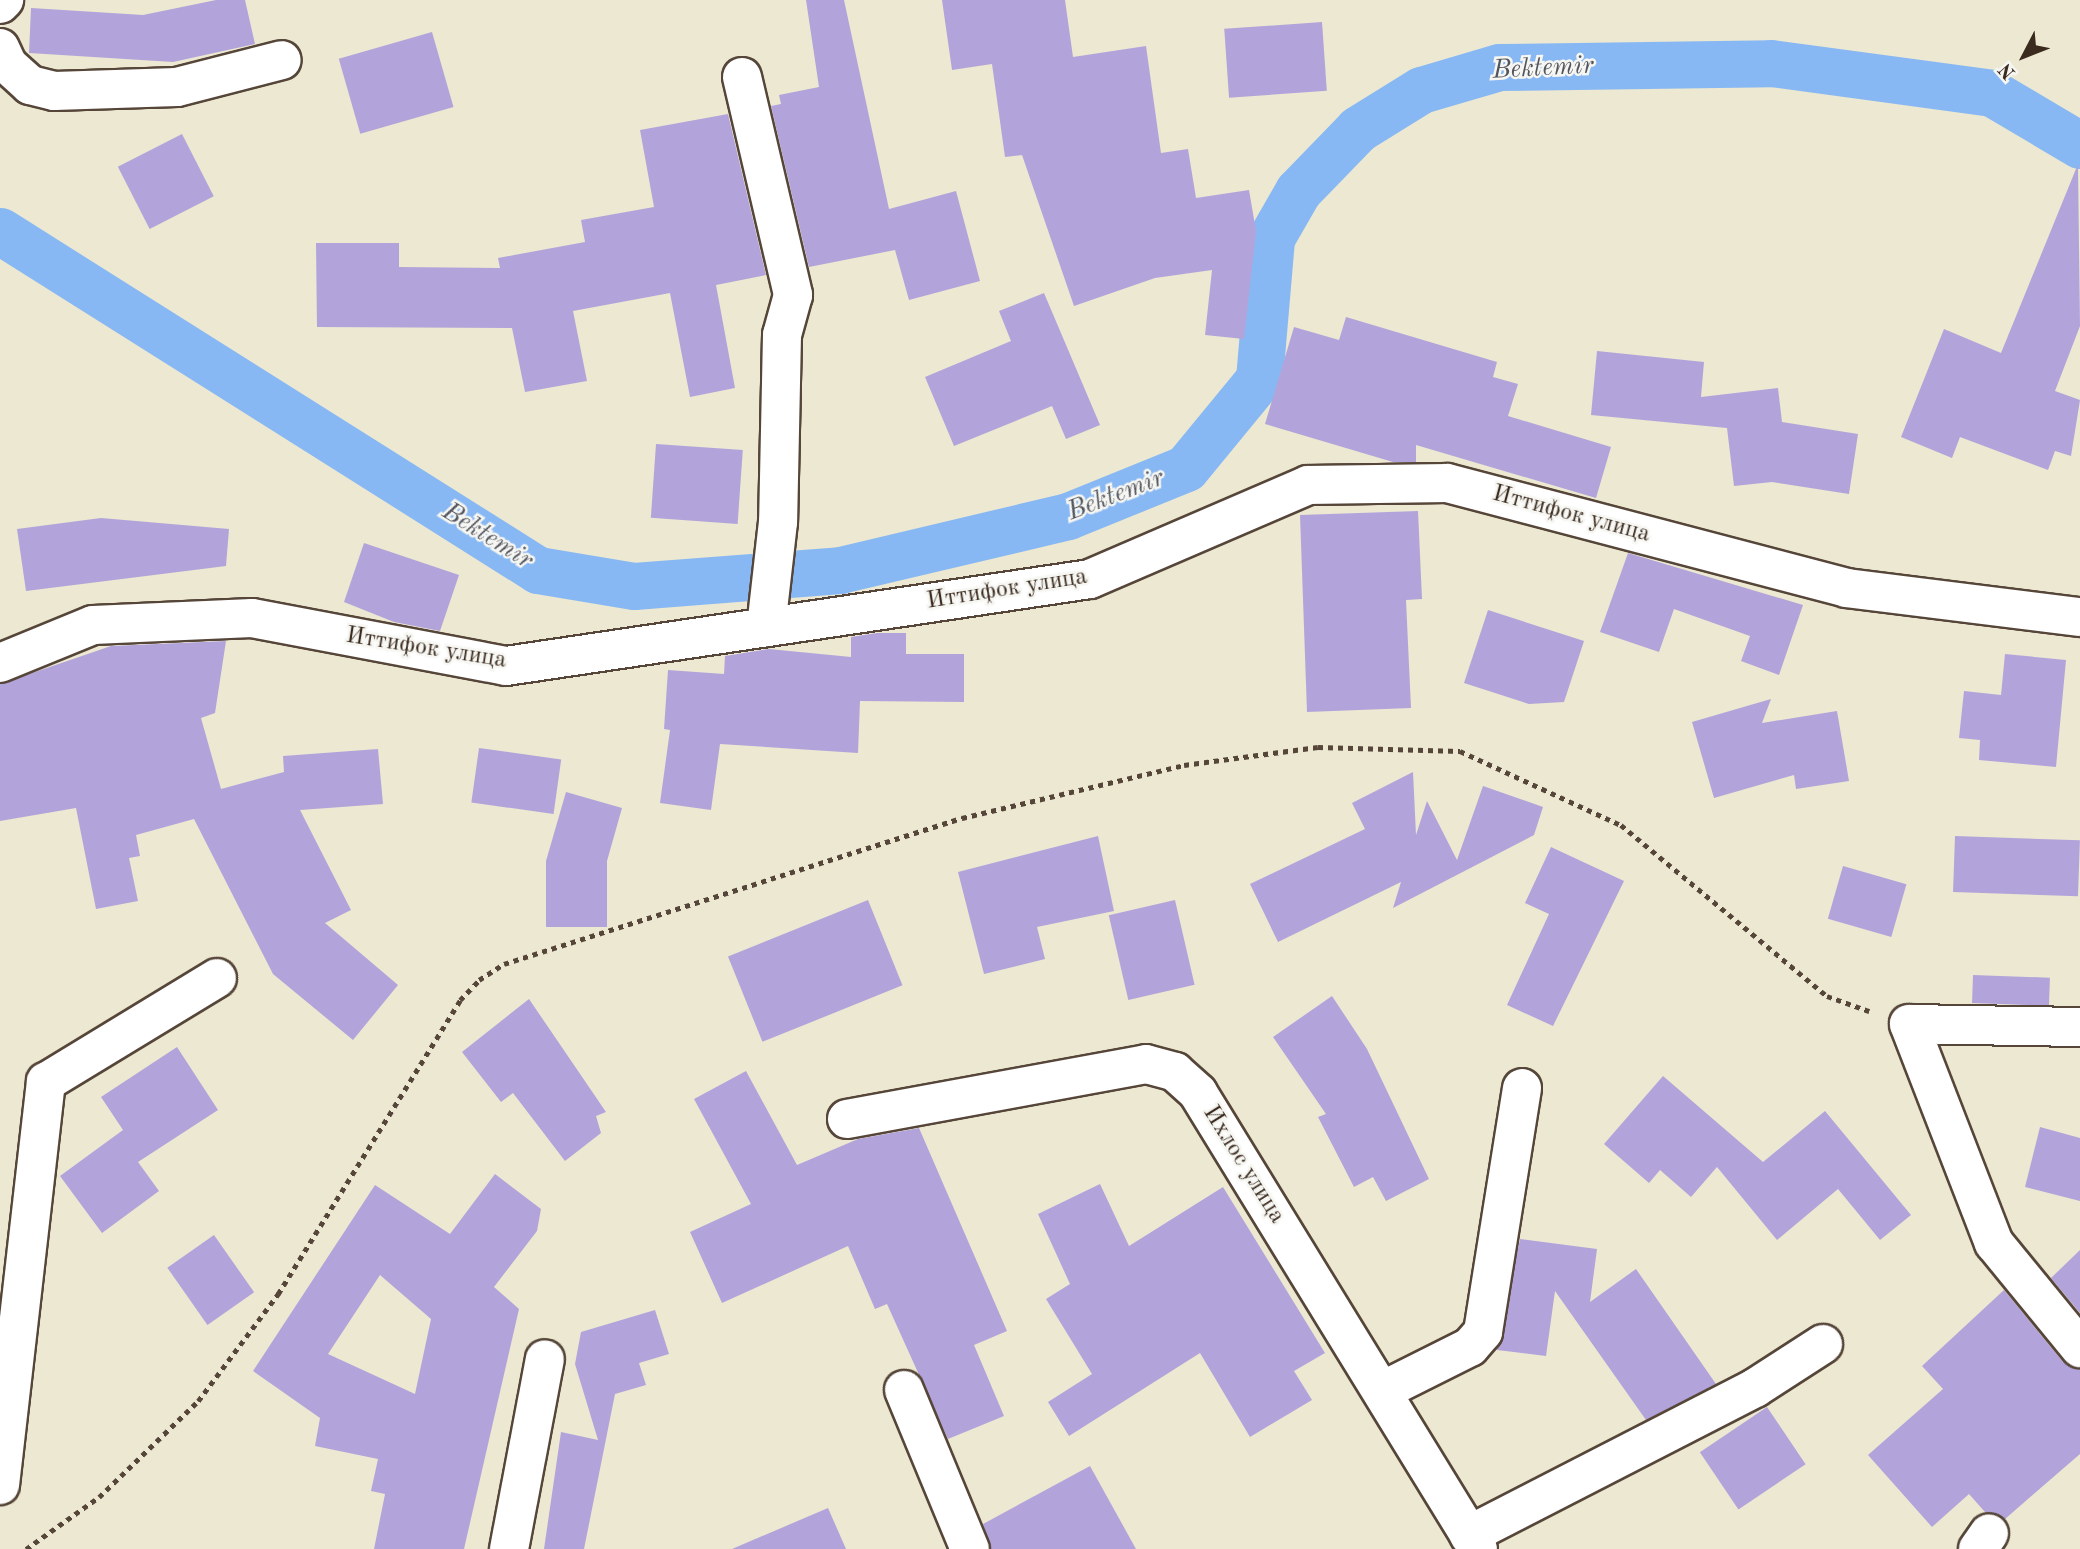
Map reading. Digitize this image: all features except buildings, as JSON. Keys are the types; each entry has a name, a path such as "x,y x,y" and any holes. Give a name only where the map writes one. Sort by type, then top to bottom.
{"street":[{"path":"0,4 4,0"},
{"path":"0,48 8,65 30,85 54,91 177,87 282,60"},
{"path":"742,77 793,295 782,335 779,522 767,613"},
{"name":"Иттифок улица","path":"0,663 93,625 252,618 506,666 767,613 1090,579 1308,485 1447,483 1846,588 2080,617"},
{"path":"0,1486 46,1082 217,978"},
{"path":"2080,1027 1909,1024 1994,1243 2080,1348"},
{"name":"Ихлос улица","path":"847,1119 1146,1064 1175,1072 1198,1093 1384,1390 1474,1542"},
{"path":"1384,1390 1470,1347 1483,1332 1522,1088"},
{"path":"1474,1542 1755,1388 1823,1344"},
{"path":"509,1549 545,1359"},
{"path":"904,1390 970,1549"}],"path":[{"path":"26,1549 99,1497 198,1401 278,1294 460,1000 480,980 504,964 962,818 1184,765 1318,747 1460,751 1621,825 1827,996 1909,1024"}],"waterway":[{"name":"Bektemir","path":"0,231 538,570 634,586 840,570 1068,516 1186,468 1259,379 1271,238 1298,191 1358,129 1421,90 1499,67 1771,63 1992,93 2080,145"}]}
